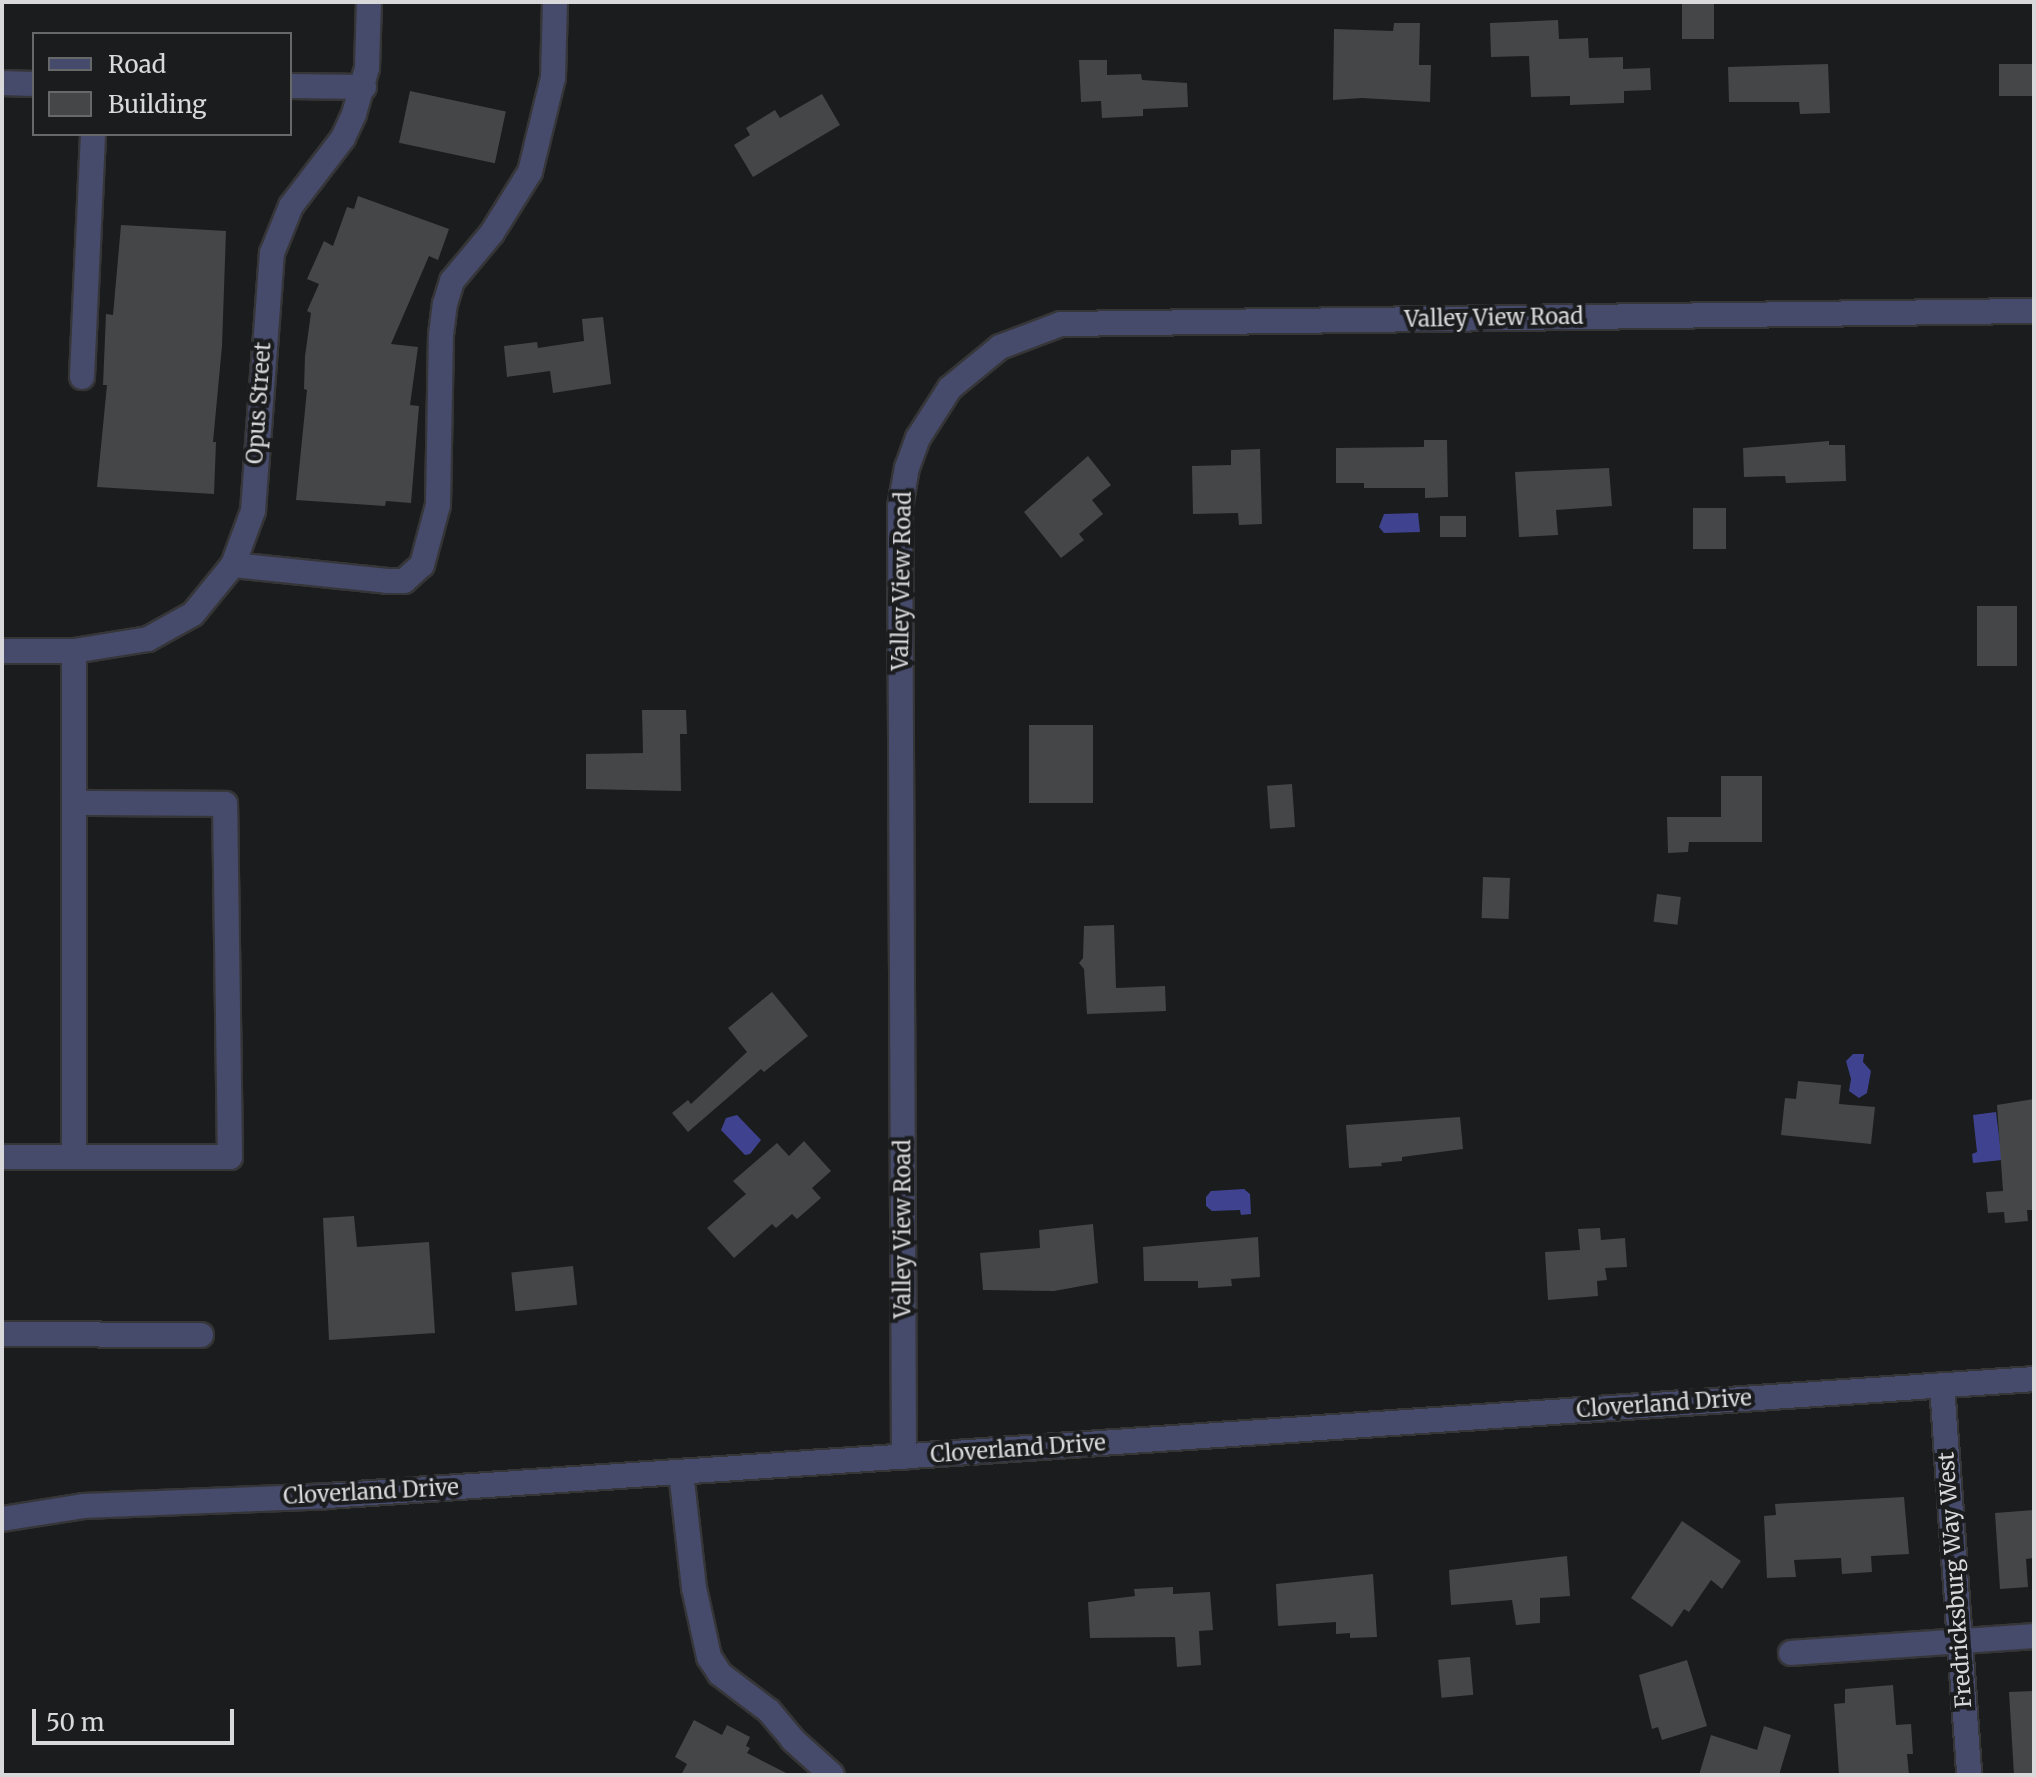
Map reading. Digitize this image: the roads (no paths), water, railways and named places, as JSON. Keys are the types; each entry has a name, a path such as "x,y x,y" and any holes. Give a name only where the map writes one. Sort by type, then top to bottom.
{"street":[{"name":"Opus Street","path":"2,651 74,651 148,639 193,614 233,565 253,511 272,253 291,206 343,138 364,87 369,2"},
{"path":"233,565 387,581 404,581 422,565 438,505 441,335 445,304 452,281 492,233 530,172 553,78 555,2"},
{"path":"2,83 32,84"},
{"path":"292,86 364,87"},
{"path":"82,377 93,136"},
{"name":"Valley View Road","path":"904,1457 900,507 907,468 918,438 937,405 959,380 1000,347 1061,324 2034,311"},
{"path":"74,651 74,1157"},
{"path":"2,1157 230,1157 225,804 74,803"},
{"path":"2,1334 201,1335"},
{"name":"Cloverland Drive","path":"2,1519 83,1506 327,1496 2034,1379"},
{"name":"Fredricksburg Way West","path":"1942,1385 1969,1775"},
{"path":"681,1472 694,1588 709,1657 720,1674 769,1711 793,1740 832,1775"},
{"path":"2,1501 83,1506"},
{"path":"1791,1653 2034,1636"}]}
